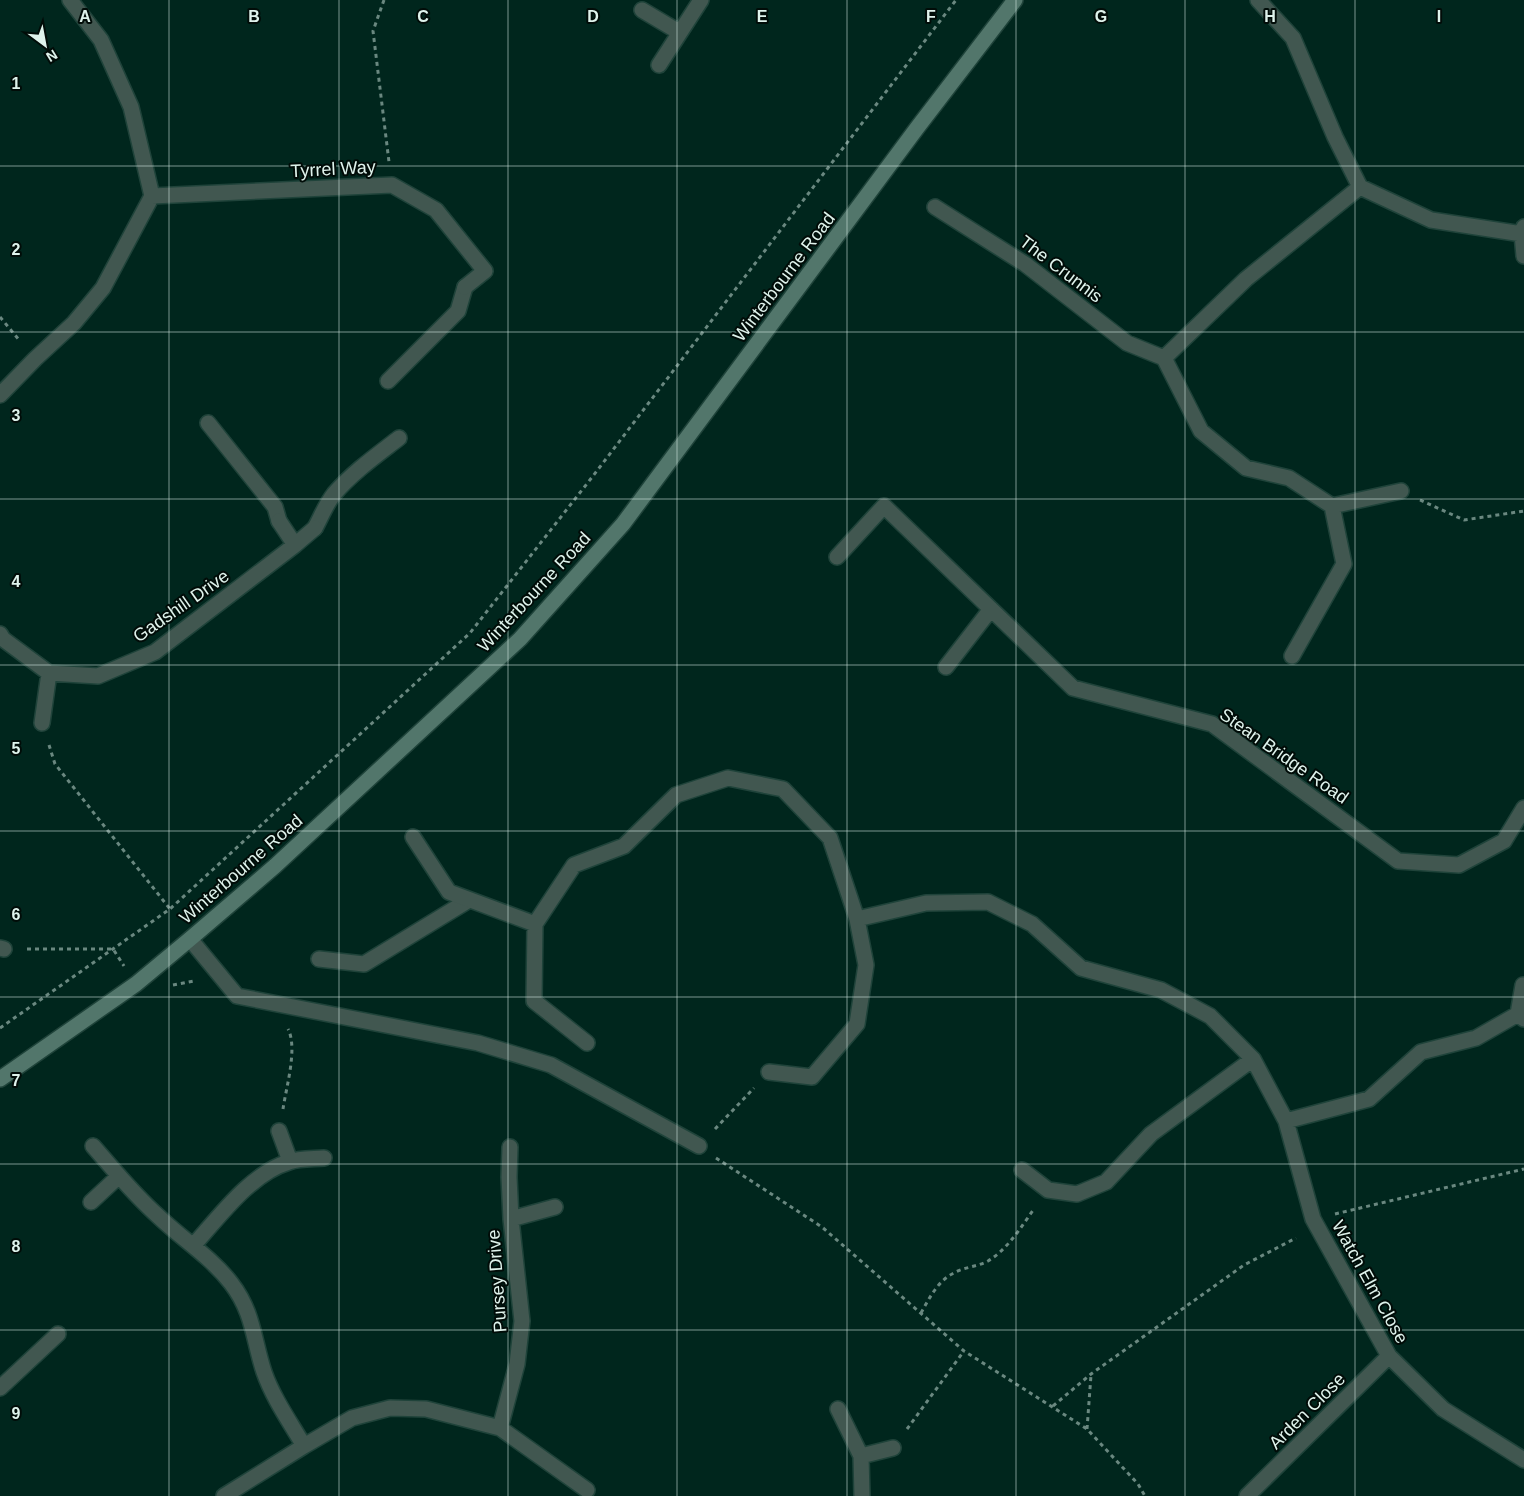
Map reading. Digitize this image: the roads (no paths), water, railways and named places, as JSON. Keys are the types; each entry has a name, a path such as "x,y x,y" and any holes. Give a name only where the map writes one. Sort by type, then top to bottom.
{"main road":[{"name":"Winterbourne Road","path":"0,1079 136,984 190,939 275,866 520,639 623,524 917,128 1015,0"},
{"name":"Winterbourne Road","path":"992,31 1020,0"}],"street":[{"path":"0,395 34,359 74,324 103,288 152,196 131,107 101,40 70,0"},
{"path":"659,65 701,0"},
{"path":"1258,0 1293,38 1360,187 1431,220 1523,231 1524,256"},
{"path":"642,10 679,32"},
{"name":"Tyrrel Way","path":"152,196 392,184 436,210 485,271 465,287 458,311 388,381"},
{"path":"1292,656 1344,564 1332,506 1289,478 1246,468 1201,431 1164,358 1246,279 1360,187"},
{"name":"The Crunnis","path":"935,207 1025,264 1127,343 1164,358"},
{"path":"208,423 276,507 279,521 295,545"},
{"name":"Gadshill Drive","path":"49,672 98,676 155,652 315,528 333,496 342,486 360,468 399,438"},
{"path":"1332,506 1401,491"},
{"name":"Stean Bridge Road","path":"837,557 884,506 1073,688 1212,724 1398,861 1459,865 1504,841 1524,808"},
{"path":"946,667 991,609"},
{"path":"0,634 3,639 49,672 42,723"},
{"path":"587,1043 534,1000 535,924 574,865 624,846 676,795 728,778 782,789 830,838 857,919 866,965 857,1024 812,1077 769,1072"},
{"path":"413,837 449,892 535,924"},
{"path":"319,959 364,964 469,900"},
{"name":"Watch Elm Close","path":"857,919 926,903 988,902 1032,924 1081,968 1162,990 1210,1016 1253,1058 1286,1122 1315,1223 1389,1356 1443,1409 1524,1460"},
{"path":"190,939 237,996 478,1043 551,1065 699,1146"},
{"path":"1286,1122 1369,1099 1421,1052 1476,1038 1521,1016 1523,985"},
{"path":"1022,1170 1048,1190 1077,1194 1106,1182 1151,1134 1253,1058"},
{"path":"279,1131 290,1161"},
{"path":"93,1146 157,1216 193,1246 230,1283 244,1304 252,1322 263,1370 269,1387 304,1446"},
{"name":"Pursey Drive","path":"500,1428 517,1364 522,1320 511,1219 510,1146"},
{"path":"193,1246 237,1197 267,1172 290,1161 324,1158"},
{"path":"91,1202 119,1176"},
{"name":"Pursey Drive","path":"511,1219 555,1207"},
{"path":"0,1388 58,1334"},
{"name":"Arden Close","path":"1251,1495 1389,1356"},
{"path":"224,1496 352,1418 390,1408 426,1409 500,1428 587,1490"},
{"path":"838,1409 861,1456 862,1496"},
{"path":"861,1456 893,1448"}]}
